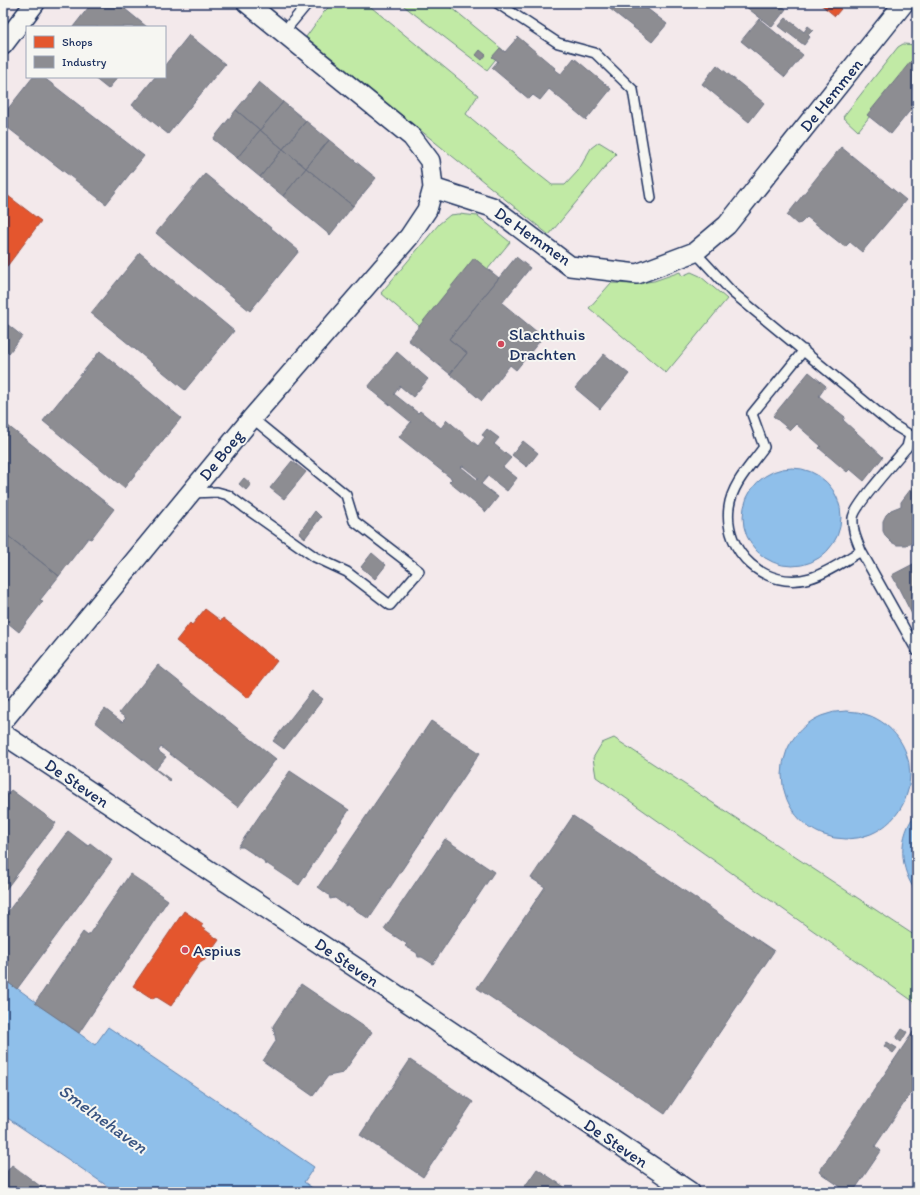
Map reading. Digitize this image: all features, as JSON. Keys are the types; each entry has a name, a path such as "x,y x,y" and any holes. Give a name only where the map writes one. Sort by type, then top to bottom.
{"street":[{"path":"3,45 35,3"},
{"path":"248,3 412,137 430,161 433,188"},
{"path":"904,3 917,13"},
{"name":"De Hemmen","path":"433,188 492,207 570,266 637,274 695,252 727,225 904,3"},
{"name":"De Boeg","path":"3,721 252,418 409,237 427,210 433,188"},
{"name":"De Steven","path":"3,734 690,1192"}],"lane":[{"path":"283,32 308,3"},
{"path":"497,3 558,43 595,53 633,90 651,198"},
{"path":"695,252 732,292 892,424 913,436 907,447 860,504 853,517 853,532 861,551 917,650"},
{"path":"804,350 752,414 764,447 742,477 734,491 729,506 728,517 732,539 739,553 750,565 763,574 778,580 795,581 810,578 825,572 861,551"},
{"path":"190,493 217,492 228,495 315,557 348,572 390,605 419,571 354,521 346,495 252,418"}],"green space":[{"path":"333,3 366,3 478,95 466,114 552,185 565,185 578,171 591,148 599,142 616,154 549,235 306,37 324,12"},
{"path":"400,3 439,3 451,7 503,50 487,70"},
{"path":"903,44 917,45 917,77 901,77 858,131 843,117 898,47"},
{"path":"459,214 478,216 510,242 432,337 381,293 439,224 450,215"},
{"path":"680,272 682,276 691,272 700,276 727,299 666,373 589,308 611,283 632,284 654,281"},
{"path":"614,738 917,937 917,1004 596,777 593,758 602,743"}],"water":[{"path":"792,468 802,469 819,476 833,490 840,507 840,527 833,544 819,558 802,565 792,566 782,565 765,558 751,544 744,527 743,517 744,507 751,490 765,476 782,469"},
{"path":"846,711 858,712 870,716 891,730 905,751 909,763 909,787 905,799 891,820 870,834 858,838 846,839 834,838 822,834 801,820 787,799 783,787 782,775 783,763 787,751 801,730 822,716 834,712"},
{"path":"917,812 917,893 907,874 904,863 903,842 906,831"},
{"name":"Smelnehaven","path":"3,978 95,1045 108,1027 314,1167 304,1182 318,1192 116,1192 3,1115"}],"building: Shops":[{"path":"819,3 834,3 841,9 835,16"},
{"path":"3,192 41,221 5,269 3,267"},
{"path":"205,609 221,621 223,618 277,661 248,698 176,641 190,623 192,625"},
{"name":"Aspius","path":"184,911 203,924 201,927 219,940 204,961 202,960 171,1006 155,996 153,999 133,986"}],"building: Industry":[{"path":"92,3 131,3 125,9 146,26 74,26"},
{"path":"607,3 640,3 667,24 652,42 605,5"},
{"path":"741,3 778,3 786,9 772,27"},
{"path":"786,18 804,32 808,26 813,30 808,35 810,37 804,45 779,26"},
{"path":"759,19 803,55 785,77 741,41"},
{"path":"189,35 225,64 168,134 132,105 154,78 166,78 166,64"},
{"path":"518,37 561,74 574,58 611,89 586,120 549,89 540,100 533,95 529,99 492,68 498,61 492,57 500,48 505,52"},
{"path":"480,50 486,55 482,60 476,55"},
{"path":"911,61 917,66 917,102 891,134 867,115"},
{"path":"717,65 764,103 749,122 702,84"},
{"path":"32,78 44,78 144,156 106,204 3,124 3,115"},
{"path":"94,78 117,78 108,89"},
{"path":"259,82 283,102 260,130 236,110"},
{"path":"283,102 306,121 283,149 260,130"},
{"path":"236,110 260,130 237,158 213,139"},
{"path":"306,121 329,140 306,168 283,149"},
{"path":"260,130 283,149 260,177 237,158"},
{"path":"329,140 376,178 353,206 306,168"},
{"path":"841,147 906,200 862,252 850,242 845,247 807,217 801,223 797,224 787,215"},
{"path":"283,149 306,168 283,196 260,177"},
{"path":"306,168 353,206 330,235 283,196"},
{"path":"205,174 299,251 250,311 156,233"},
{"path":"140,253 234,331 185,390 91,313"},
{"path":"516,257 530,268 502,303 543,337 516,370 510,365 482,401 450,374 467,353 449,339"},
{"path":"474,258 499,278 449,339 467,353 450,374 408,340"},
{"path":"3,321 22,336 9,353 3,348"},
{"path":"100,351 181,418 124,488 43,421"},
{"path":"397,352 428,379 413,397 400,386 394,394 418,413 420,411 441,428 447,420 478,446 485,437 482,435 487,429 499,438 494,444 511,458 503,467 517,478 507,491 488,476 481,484 498,497 486,512 449,482 452,479 399,437 411,422 368,387","holes":["463,466 478,478 477,480 461,467"]},
{"path":"604,354 629,374 600,409 575,388"},
{"path":"809,372 826,386 819,396 845,417 843,420 883,457 864,481 850,469 847,472 819,448 821,446 796,424 790,430 773,416"},
{"path":"3,422 114,509 91,539 88,538 59,576 3,532"},
{"path":"523,441 538,453 527,467 512,455"},
{"path":"292,461 306,472 284,499 270,488"},
{"path":"244,478 251,484 246,490 239,484"},
{"path":"917,481 917,540 907,545 897,545 886,537 883,531 883,521 891,510 901,506 901,502"},
{"path":"315,511 321,517 305,538 299,533"},
{"path":"3,532 59,576 40,600 43,601 19,632 3,619"},
{"path":"372,553 386,565 375,579 361,567"},
{"path":"917,562 917,624 892,575"},
{"path":"158,665 276,759 238,807 161,747 158,751 166,757 156,769 171,780 170,781 95,722 105,709 122,722 126,718 119,713"},
{"path":"312,691 323,699 284,749 273,741"},
{"path":"431,721 480,753 369,919 347,904 346,906 335,898 330,899 329,895 318,887"},
{"path":"290,771 349,810 299,885 266,863 265,865 264,861 243,847 238,847"},
{"path":"11,790 56,823 3,893 3,801"},
{"path":"573,816 774,951 665,1114 477,988 545,887 531,878"},
{"path":"68,831 88,846 90,843 112,860 17,989 3,979 3,918"},
{"path":"445,839 494,872 433,964 422,957 418,957 417,953 405,946 407,944 384,929"},
{"path":"130,874 168,900 79,1033 35,1003 83,932 88,936"},
{"path":"301,984 372,1032 343,1073 328,1076 313,1096 263,1061 276,1041 273,1026"},
{"path":"917,1026 917,1084 875,1146 881,1151 853,1192 848,1192 819,1172"},
{"path":"902,1029 907,1032 901,1042 896,1038"},
{"path":"887,1042 897,1048 893,1053 884,1046"},
{"path":"410,1060 473,1102 423,1177 360,1135"},
{"path":"12,1165 48,1192 3,1192 3,1177"},
{"path":"537,1169 572,1192 521,1192"}],"place":[{"name":"Slachthuis Drachten","path":"501,344"},
{"name":"Aspius","path":"185,950"}]}
